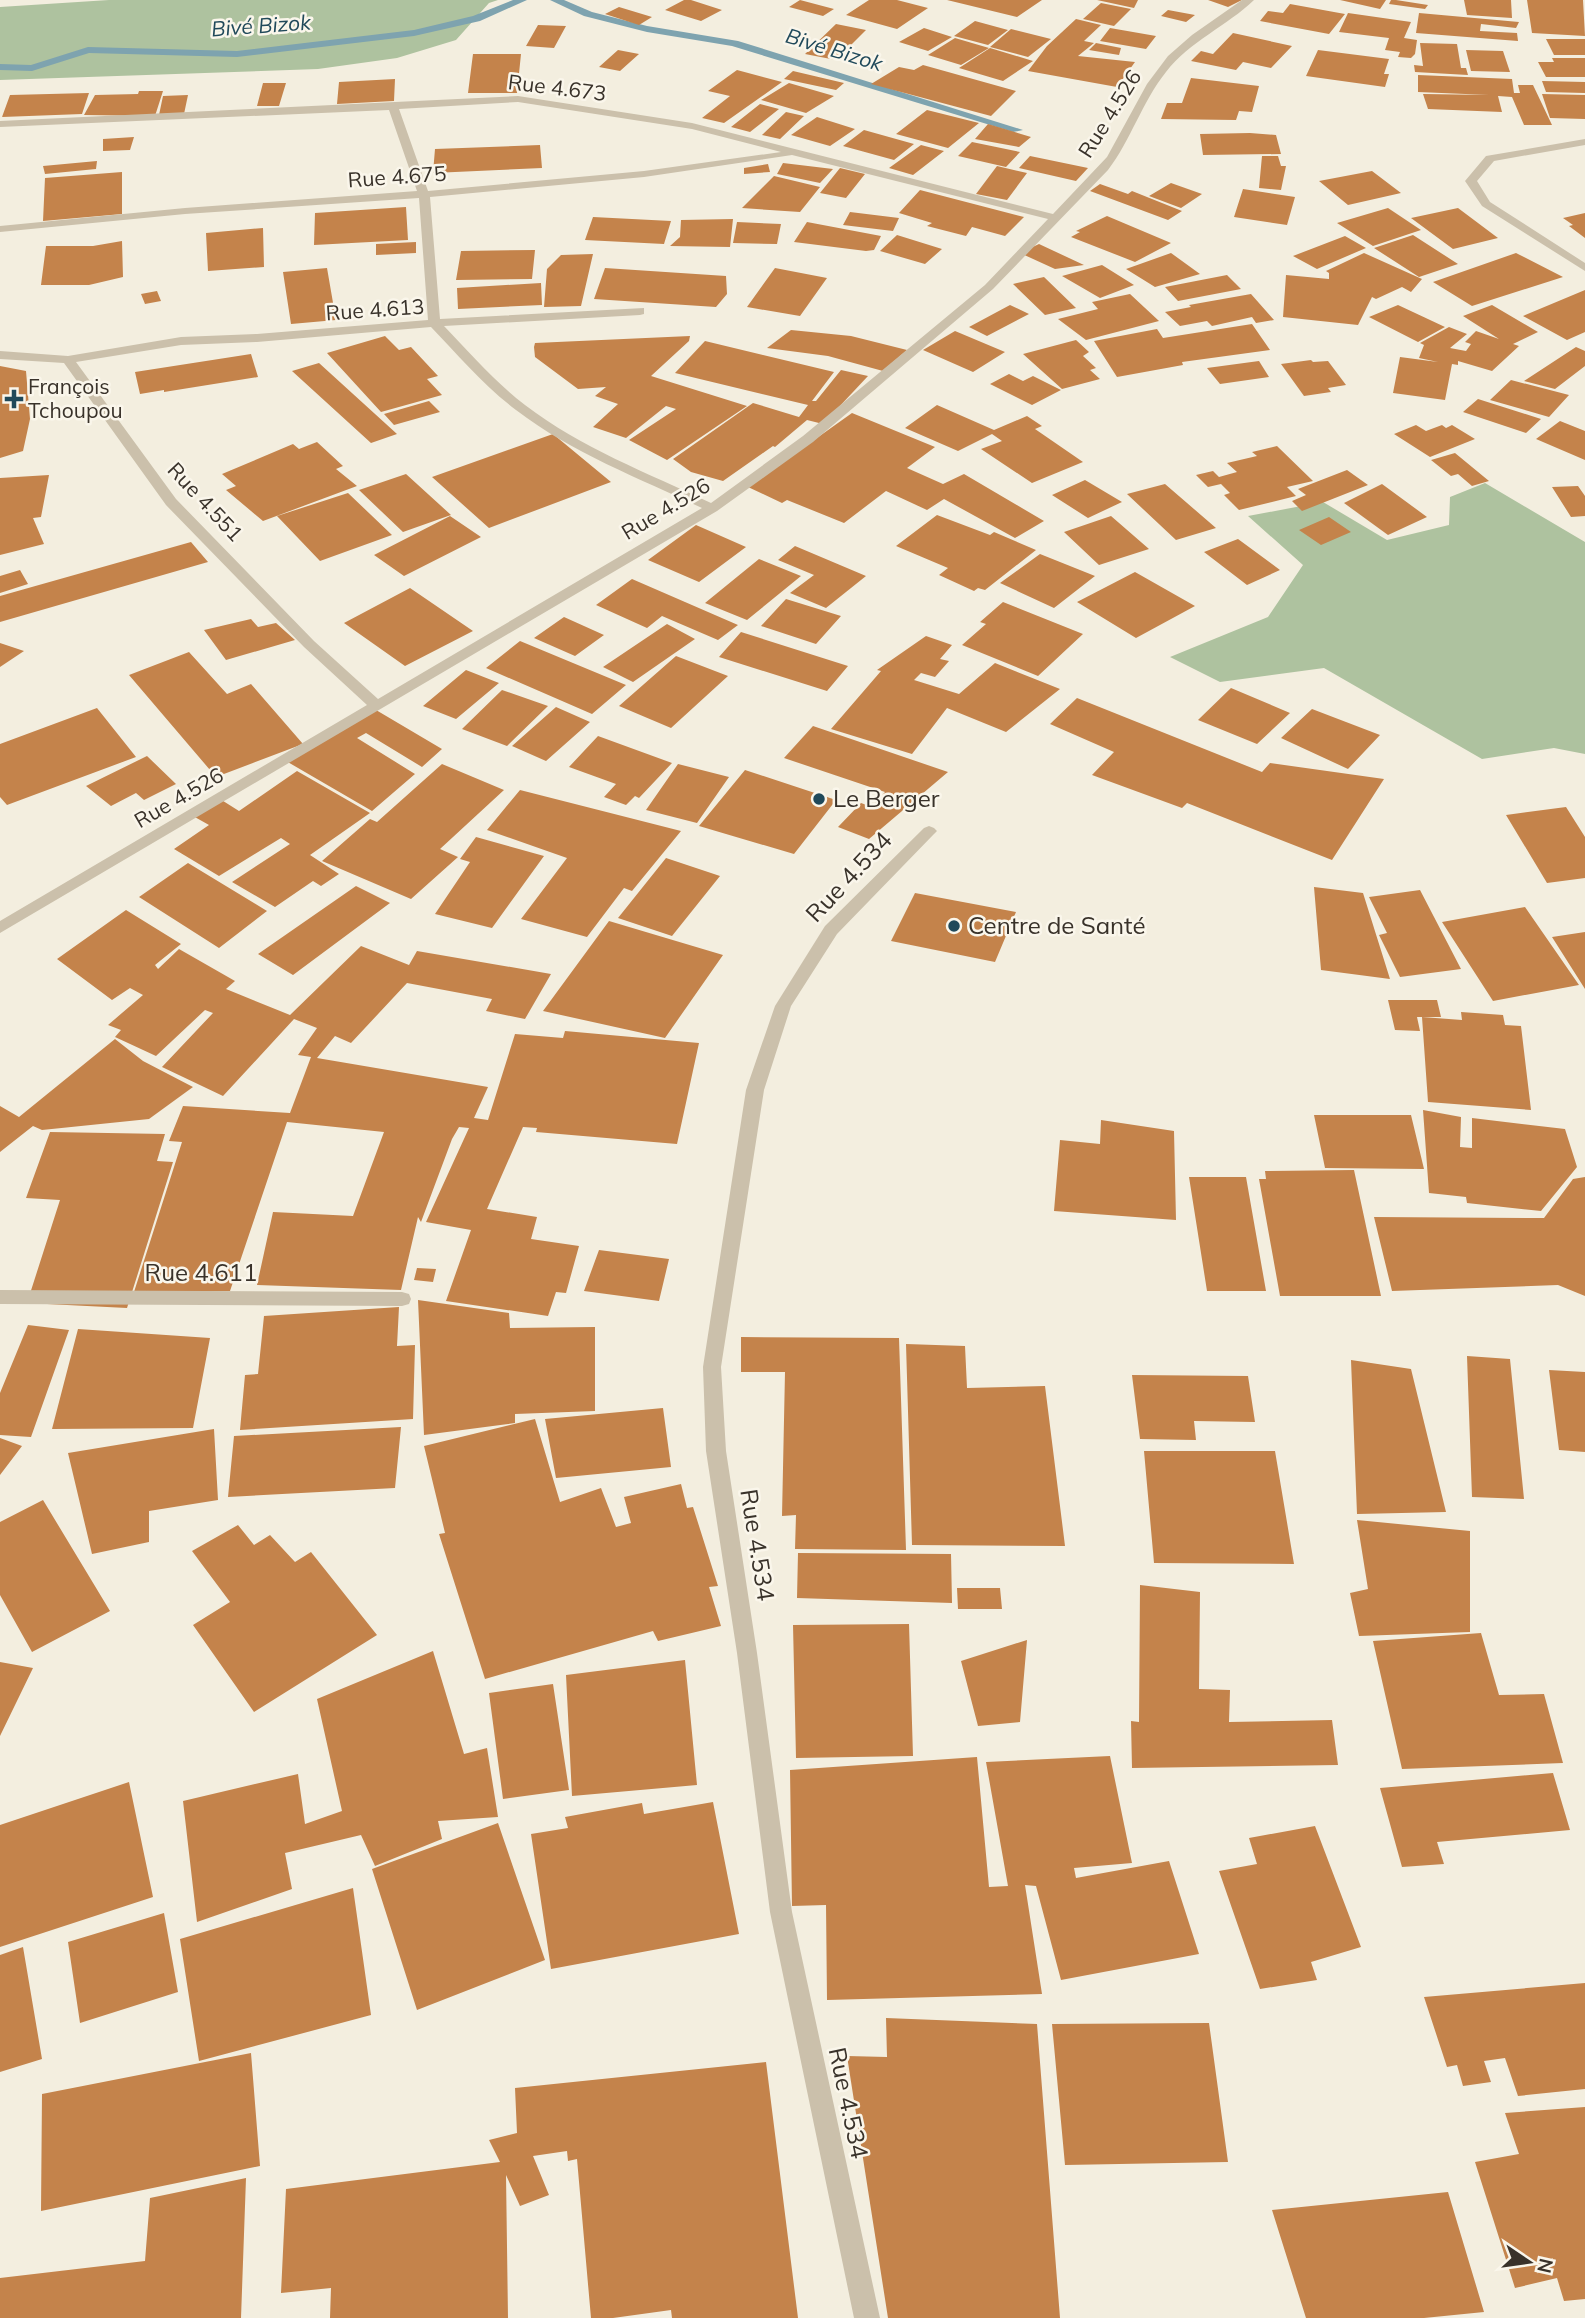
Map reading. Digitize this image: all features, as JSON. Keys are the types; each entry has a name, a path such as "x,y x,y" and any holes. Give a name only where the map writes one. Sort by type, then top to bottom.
{"street":[{"name":"Rue 4.526","path":"0,928 712,508 808,439 989,287 1115,154 1153,82 1178,52 1249,0"},
{"name":"Rue 4.673","path":"0,124 518,99 692,126 1056,218"},
{"path":"393,107 424,195 433,323 640,311"},
{"path":"1585,142 1490,158 1471,180 1486,204 1585,268"},
{"name":"Rue 4.675","path":"0,229 208,209 424,195 692,170 796,152"},
{"name":"Rue 4.613","path":"68,360 181,341 257,338 433,323 502,394 535,419 574,441 712,508"},
{"path":"0,355 68,360"},
{"name":"Rue 4.551","path":"68,360 171,502 309,644 377,706"},
{"name":"Rue 4.534","path":"867,2318 781,1912 747,1653 716,1451 712,1367 755,1090 783,1006 831,930 929,831"},
{"name":"Rue 4.611","path":"0,1297 402,1298"}],"green space":[{"path":"109,0 498,0 489,3 456,40 397,58 318,69 0,80 0,7"},
{"path":"1485,483 1585,542 1585,754 1554,748 1482,759 1324,668 1220,682 1170,657 1268,617 1303,565 1248,516 1323,502 1387,540 1449,525 1450,497"}],"building":[{"path":"684,0 722,10 701,21 665,10"},
{"path":"800,0 834,9 823,16 789,7"},
{"path":"869,0 897,0 928,8 897,29 846,15"},
{"path":"947,0 1042,0 1017,17"},
{"path":"1097,0 1138,0 1134,8"},
{"path":"1208,0 1242,0 1228,7"},
{"path":"1340,0 1386,0 1380,9"},
{"path":"1391,0 1428,5 1425,9 1389,4"},
{"path":"1464,0 1511,0 1512,18 1467,15"},
{"path":"1527,0 1583,0 1585,36 1532,33"},
{"path":"1101,3 1131,9 1114,26 1083,19"},
{"path":"1290,4 1345,14 1329,34 1260,21 1268,11 1283,13"},
{"path":"619,7 652,17 639,25 605,14"},
{"path":"1168,10 1195,15 1186,22 1161,16"},
{"path":"1348,13 1411,22 1404,38 1417,40 1415,54 1411,58 1398,57 1400,52 1385,50 1389,38 1339,32"},
{"path":"1419,13 1519,22 1516,28 1481,24 1480,31 1517,33 1518,41 1416,33"},
{"path":"1076,19 1101,25 1084,41 1094,43 1078,56 1135,62 1117,87 1028,71 1047,46"},
{"path":"975,21 1008,30 988,45 954,36"},
{"path":"836,24 866,30 836,60 805,54"},
{"path":"538,25 566,26 554,48 526,46"},
{"path":"924,28 952,37 928,51 899,42"},
{"path":"1110,28 1156,36 1146,49 1100,41"},
{"path":"1011,29 1051,39 1028,57 990,47"},
{"path":"1233,33 1292,46 1271,68 1243,62 1236,70 1191,61 1201,51 1213,54"},
{"path":"955,38 989,48 961,65 928,55"},
{"path":"1546,39 1585,39 1585,55 1554,55"},
{"path":"1096,43 1121,48 1119,55 1089,50"},
{"path":"1420,43 1457,44 1461,68 1466,68 1468,75 1415,72 1414,65 1423,66"},
{"path":"990,48 1033,61 1003,81 959,68"},
{"path":"618,50 639,54 620,71 599,67"},
{"path":"1318,50 1389,59 1384,74 1389,74 1385,87 1306,76"},
{"path":"1466,50 1503,51 1510,72 1471,71"},
{"path":"473,54 521,54 517,93 468,93"},
{"path":"1552,58 1585,58 1585,77 1546,77 1538,62 1554,62"},
{"path":"923,65 1016,91 991,116 871,84 899,67 914,70"},
{"path":"737,70 782,82 724,123 702,118 730,96 708,91"},
{"path":"793,71 844,83 836,90 784,79"},
{"path":"1418,75 1512,79 1514,93 1520,93 1518,85 1533,85 1552,125 1524,125 1512,97 1498,96 1502,112 1428,109 1423,94 1489,95 1418,92"},
{"path":"1191,78 1259,86 1252,112 1239,111 1236,120 1161,119 1167,103 1182,103"},
{"path":"395,79 394,101 337,104 339,82"},
{"path":"1542,81 1585,82 1585,93 1546,92"},
{"path":"263,83 286,83 279,106 257,106"},
{"path":"789,83 834,96 806,113 761,100"},
{"path":"139,91 163,91 155,116 84,115 95,95 138,94"},
{"path":"89,93 82,114 2,117 10,95"},
{"path":"1542,94 1585,95 1585,119 1550,118"},
{"path":"188,95 184,114 159,115 163,96"},
{"path":"760,104 779,109 750,132 731,127"},
{"path":"927,110 979,123 948,148 896,134"},
{"path":"786,112 804,116 780,139 762,135"},
{"path":"817,117 855,129 830,146 791,135"},
{"path":"988,124 1031,137 1019,147 975,139"},
{"path":"864,130 914,144 894,160 843,146"},
{"path":"1200,134 1276,135 1281,154 1203,155"},
{"path":"134,137 130,150 103,151 103,139"},
{"path":"972,142 1020,152 1006,167 958,156"},
{"path":"540,145 542,168 433,173 435,149"},
{"path":"921,145 944,151 913,175 889,168"},
{"path":"1030,156 1088,168 1076,181 1019,168"},
{"path":"1262,156 1278,156 1281,166 1286,166 1281,190 1259,188"},
{"path":"97,161 96,169 45,174 43,166"},
{"path":"783,163 833,169 820,183 777,174"},
{"path":"768,164 770,172 744,174 744,168"},
{"path":"997,166 1027,173 1007,200 976,194"},
{"path":"840,168 865,174 846,198 820,193"},
{"path":"1372,171 1401,193 1348,205 1319,181"},
{"path":"122,172 122,214 43,221 45,178"},
{"path":"774,176 820,187 800,212 742,208"},
{"path":"1171,183 1202,194 1181,208 1149,196"},
{"path":"1100,184 1128,194 1132,191 1182,211 1168,220 1090,191"},
{"path":"1243,189 1295,197 1287,225 1234,217"},
{"path":"920,190 1024,217 1005,236 972,227 966,236 927,226 932,223 899,213"},
{"path":"406,207 408,240 314,245 315,213"},
{"path":"1388,208 1421,230 1373,246 1337,223"},
{"path":"1458,208 1498,238 1453,249 1411,218"},
{"path":"850,212 899,218 893,231 843,225"},
{"path":"1585,213 1585,238 1563,218"},
{"path":"1107,216 1171,243 1135,262 1071,237 1080,232 1076,231"},
{"path":"593,217 671,221 664,244 585,240"},
{"path":"733,219 730,247 670,246 680,237 681,220"},
{"path":"737,222 781,224 777,244 733,243"},
{"path":"807,222 881,236 874,250 866,251 794,242"},
{"path":"263,228 264,267 208,271 206,233"},
{"path":"897,235 942,249 925,264 880,251"},
{"path":"1413,235 1458,264 1419,277 1374,248"},
{"path":"1345,236 1366,248 1317,269 1293,256"},
{"path":"122,241 123,277 89,285 41,285 46,246 93,246"},
{"path":"416,242 416,253 376,255 376,244"},
{"path":"1039,244 1084,265 1055,269 1020,253"},
{"path":"535,250 532,279 456,280 461,251"},
{"path":"1171,253 1200,274 1155,287 1126,269"},
{"path":"1364,253 1422,279 1411,292 1402,287 1376,299 1372,297 1358,325 1283,317 1286,275 1329,279 1329,273 1326,271"},
{"path":"1516,253 1563,277 1472,306 1433,282"},
{"path":"593,254 581,306 544,307 547,269 561,255"},
{"path":"1102,265 1134,285 1100,298 1062,276"},
{"path":"327,268 336,320 291,324 283,272"},
{"path":"605,268 726,276 727,294 716,307 594,299"},
{"path":"775,268 827,278 800,316 747,307"},
{"path":"1227,275 1241,289 1178,301 1165,287"},
{"path":"1044,277 1076,308 1045,315 1013,284"},
{"path":"541,283 542,305 458,309 457,288"},
{"path":"1585,290 1585,332 1567,340 1523,316"},
{"path":"157,291 161,301 145,304 141,294"},
{"path":"1130,294 1159,321 1086,340 1058,319 1098,309 1092,302"},
{"path":"1251,294 1274,320 1256,323 1252,317 1212,326 1207,321 1180,326 1165,312 1191,307 1189,305"},
{"path":"1010,305 1029,314 987,336 969,327"},
{"path":"1398,305 1445,327 1418,342 1369,317"},
{"path":"1492,305 1538,332 1513,344 1519,346 1492,371 1458,361 1458,365 1452,364 1445,400 1393,393 1400,357 1438,362 1419,358 1424,345 1420,343 1449,327 1467,334 1450,348 1466,351 1471,344 1465,342 1476,331 1499,339 1463,316"},
{"path":"1252,324 1270,350 1182,362 1183,365 1117,377 1094,341 1157,329 1163,338"},
{"path":"791,330 851,336 907,350 883,371 828,356 767,348"},
{"path":"955,331 1005,352 973,372 923,350"},
{"path":"385,336 399,350 411,347 438,376 427,379 442,395 381,412 327,353"},
{"path":"690,336 689,341 651,376 747,406 667,460 629,440 676,409 666,406 626,438 593,427 618,404 595,396 606,387 578,389 535,357 535,343"},
{"path":"1076,340 1089,352 1083,356 1096,368 1090,370 1100,379 1062,389 1023,354"},
{"path":"705,341 834,372 812,401 816,401 841,370 868,376 823,424 807,420 775,447 723,481 691,472 673,459 753,403 799,417 808,405 675,373"},
{"path":"1576,347 1585,351 1585,366 1555,389 1524,381"},
{"path":"251,354 258,377 140,394 135,372"},
{"path":"1259,361 1269,377 1220,384 1207,368"},
{"path":"1328,361 1346,385 1328,388 1331,392 1304,396 1281,364"},
{"path":"319,363 397,434 371,443 292,371"},
{"path":"0,366 26,371 30,419 23,451 0,458"},
{"path":"1009,374 1023,381 1033,376 1061,390 1032,405 990,384"},
{"path":"1511,380 1569,395 1549,417 1490,400"},
{"path":"1478,399 1541,419 1526,433 1463,412"},
{"path":"429,401 440,412 394,425 384,414"},
{"path":"937,405 994,430 1027,416 1042,426 1035,429 1083,462 1032,483 981,449 1002,441 992,434 958,451 905,428"},
{"path":"852,413 935,447 907,468 943,484 964,474 1044,521 1015,538 944,499 927,510 886,491 844,523 787,500 782,503 748,487"},
{"path":"1560,421 1585,431 1585,460 1536,439"},
{"path":"1416,425 1426,431 1442,425 1446,428 1452,425 1475,439 1430,457 1394,434"},
{"path":"553,434 611,482 489,528 432,477"},
{"path":"317,442 343,466 336,469 357,486 263,521 226,490 236,486 222,474 293,444 299,449"},
{"path":"1277,446 1313,481 1287,487 1296,496 1239,510 1224,495 1230,493 1221,484 1208,487 1196,475 1213,471 1219,477 1237,472 1227,463 1257,456 1252,452"},
{"path":"1455,453 1489,481 1472,486 1458,474 1451,476 1431,460"},
{"path":"1347,470 1368,485 1302,511 1292,501 1306,495 1298,489"},
{"path":"406,474 451,515 403,532 359,490"},
{"path":"49,475 41,517 33,518 44,544 0,555 0,478"},
{"path":"1085,480 1122,502 1088,518 1052,495"},
{"path":"1165,484 1216,528 1176,540 1127,494"},
{"path":"1382,484 1427,517 1388,535 1344,503"},
{"path":"1578,486 1585,496 1585,516 1571,517 1552,487"},
{"path":"348,493 392,535 320,561 277,516"},
{"path":"937,515 990,535 994,532 1036,550 985,590 978,588 974,591 939,575 948,568 896,546"},
{"path":"450,516 481,537 404,576 374,555"},
{"path":"1111,516 1149,549 1099,565 1064,532"},
{"path":"1329,517 1351,532 1321,545 1299,530"},
{"path":"696,525 746,547 699,582 648,560"},
{"path":"1238,539 1280,570 1247,585 1204,552"},
{"path":"191,542 208,562 0,622 0,596"},
{"path":"795,546 866,576 826,608 790,593 814,575 778,560"},
{"path":"1040,554 1095,576 1054,608 1000,583"},
{"path":"759,559 801,576 747,620 705,603"},
{"path":"20,570 28,584 0,593 0,576"},
{"path":"1135,572 1195,606 1136,638 1077,602"},
{"path":"632,579 738,625 718,640 662,616 647,628 596,605"},
{"path":"410,588 473,631 405,666 344,623"},
{"path":"786,599 841,616 816,644 761,626"},
{"path":"1003,602 1083,634 1038,676 962,645 986,624 980,622"},
{"path":"564,617 604,635 575,656 534,638"},
{"path":"251,619 258,627 276,623 295,640 226,660 204,630"},
{"path":"667,624 695,639 633,682 603,667"},
{"path":"741,632 848,666 827,691 719,657"},
{"path":"926,636 952,645 940,659 949,661 935,677 921,673 914,680 959,694 995,663 1060,689 1006,732 947,708 912,754 831,729 881,671 877,670"},
{"path":"520,641 626,685 592,714 486,668"},
{"path":"0,643 24,651 0,667"},
{"path":"189,652 227,694 251,684 303,744 216,777 129,675"},
{"path":"676,656 728,676 671,728 619,706"},
{"path":"466,670 499,683 456,719 423,706"},
{"path":"1231,688 1290,713 1257,744 1198,720"},
{"path":"502,690 548,706 507,746 462,729"},
{"path":"1077,698 1262,772 1270,763 1384,779 1332,860 1187,803 1182,808 1092,775 1114,752 1050,724"},
{"path":"556,707 590,722 546,761 512,746"},
{"path":"97,708 136,757 7,805 0,797 0,744"},
{"path":"1312,709 1380,735 1348,769 1281,738"},
{"path":"376,710 442,749 422,767 366,733 357,738 415,774 372,811 286,761"},
{"path":"813,726 948,772 869,839 838,827 861,803 872,807 885,792 784,758"},
{"path":"598,736 672,763 639,798 635,796 626,805 604,797 616,784 569,767"},
{"path":"147,756 176,784 144,800 136,793 111,806 86,786"},
{"path":"442,764 504,790 440,849 458,857 411,899 322,861 370,819 377,822"},
{"path":"678,764 729,777 697,823 646,810"},
{"path":"745,770 836,800 794,854 699,826"},
{"path":"297,771 370,813 310,855 339,874 321,886 313,881 275,907 232,882 290,844 281,838 219,876 174,849 209,825 193,816 220,799 239,811"},
{"path":"520,790 681,831 632,891 624,888 587,937 521,919 567,858 487,830"},
{"path":"1566,807 1585,837 1585,878 1547,883 1506,815"},
{"path":"476,837 544,856 492,928 435,914 470,862 460,859"},
{"path":"666,858 720,876 672,936 618,918"},
{"path":"188,863 267,911 219,948 139,897"},
{"path":"356,886 390,903 293,975 258,954"},
{"path":"1314,887 1363,893 1390,979 1321,970"},
{"path":"1420,890 1461,969 1400,977 1379,935 1387,933 1369,897"},
{"name":"Centre de Santé","path":"915,893 1016,912 995,962 891,941"},
{"path":"1525,907 1579,985 1493,1001 1442,922"},
{"path":"126,910 181,944 155,965 158,969 179,949 235,981 226,989 290,1015 361,946 409,965 417,951 551,974 525,1019 486,1011 492,999 407,983 351,1043 335,1036 317,1058 488,1087 474,1118 488,1120 515,1034 563,1038 565,1031 699,1043 677,1144 536,1132 537,1128 523,1127 487,1209 537,1217 531,1239 579,1246 566,1293 556,1292 548,1316 446,1301 471,1230 426,1222 469,1128 459,1127 421,1222 418,1217 401,1290 257,1285 273,1212 353,1216 384,1132 287,1122 230,1291 134,1292 182,1142 169,1141 183,1106 290,1113 311,1057 298,1055 317,1028 294,1019 223,1096 162,1067 213,1013 205,1010 156,1056 115,1037 121,1030 108,1025 143,995 130,988 112,1000 57,959"},
{"path":"609,921 723,955 665,1038 543,1011"},
{"path":"1585,932 1585,989 1552,937"},
{"path":"1388,1000 1437,1000 1441,1017 1417,1017 1420,1031 1395,1030"},
{"path":"1461,1012 1503,1015 1505,1025 1521,1026 1531,1110 1428,1102 1422,1017 1462,1020"},
{"path":"115,1039 143,1061 193,1087 149,1119 42,1130 33,1126 0,1152 0,1106 19,1117"},
{"path":"1423,1110 1461,1117 1460,1147 1472,1148 1472,1118 1565,1129 1577,1167 1541,1211 1467,1203 1466,1197 1429,1193"},
{"path":"1314,1115 1411,1115 1424,1169 1325,1168"},
{"path":"1101,1120 1174,1131 1176,1220 1054,1211 1060,1140 1100,1144"},
{"path":"50,1132 165,1134 157,1161 173,1162 127,1308 27,1303 60,1200 26,1198"},
{"path":"1354,1170 1381,1296 1280,1296 1259,1179 1266,1179 1265,1171"},
{"path":"1189,1177 1246,1177 1266,1291 1207,1291"},
{"path":"1585,1177 1585,1296 1558,1285 1392,1291 1374,1217 1544,1218 1573,1179"},
{"path":"599,1250 669,1259 659,1301 584,1291"},
{"path":"417,1268 436,1269 433,1282 414,1280"},
{"path":"418,1300 509,1313 510,1328 595,1327 595,1411 515,1414 515,1423 424,1435"},
{"path":"399,1307 397,1346 415,1345 413,1419 240,1430 245,1375 258,1374 264,1316"},
{"path":"28,1325 69,1330 31,1437 0,1435 0,1393"},
{"path":"78,1329 210,1338 193,1428 52,1429"},
{"path":"741,1337 899,1338 906,1550 795,1549 796,1515 782,1516 785,1372 741,1372"},
{"path":"906,1344 965,1346 967,1388 1045,1386 1065,1546 912,1545"},
{"path":"1467,1356 1510,1359 1524,1499 1472,1497"},
{"path":"1351,1360 1411,1369 1446,1512 1357,1514"},
{"path":"1549,1370 1585,1372 1585,1452 1559,1450"},
{"path":"1132,1375 1248,1376 1255,1422 1194,1421 1196,1440 1140,1439"},
{"path":"663,1408 671,1467 556,1478 545,1419"},
{"path":"535,1419 560,1502 601,1488 616,1527 631,1523 624,1497 681,1484 687,1508 693,1507 718,1586 709,1587 721,1626 658,1641 653,1631 485,1679 439,1534 445,1533 424,1446"},
{"path":"401,1427 395,1488 228,1497 234,1436"},
{"path":"214,1429 218,1500 149,1511 149,1542 92,1554 68,1453"},
{"path":"0,1438 22,1446 0,1475"},
{"path":"1144,1451 1275,1451 1294,1564 1154,1563"},
{"path":"43,1500 110,1611 32,1652 0,1595 0,1522"},
{"path":"1357,1520 1470,1531 1470,1632 1359,1636 1350,1593 1368,1589"},
{"path":"238,1525 254,1545 270,1535 295,1562 311,1552 377,1635 254,1712 193,1625 230,1602 192,1551"},
{"path":"798,1553 951,1554 952,1603 797,1598"},
{"path":"1140,1585 1200,1592 1199,1689 1230,1690 1229,1722 1332,1720 1338,1765 1132,1768 1131,1721 1139,1722"},
{"path":"957,1588 1000,1588 1002,1609 958,1609"},
{"path":"909,1624 913,1756 796,1758 793,1625"},
{"path":"1481,1633 1499,1695 1544,1694 1563,1763 1402,1769 1373,1641"},
{"path":"1027,1640 1020,1722 978,1726 961,1661"},
{"path":"433,1651 464,1754 487,1748 498,1817 438,1821 442,1839 375,1866 361,1835 285,1853 292,1889 197,1922 183,1801 298,1774 305,1824 342,1811 317,1699"},
{"path":"685,1660 697,1785 572,1796 566,1675"},
{"path":"0,1662 33,1668 0,1736"},
{"path":"553,1684 569,1790 503,1799 489,1693"},
{"path":"1110,1756 1132,1863 1074,1868 1076,1878 1169,1861 1199,1954 1061,1980 1036,1886 1025,1885 1042,1994 827,2000 826,1905 792,1906 790,1770 977,1757 989,1887 1008,1886 986,1762"},
{"path":"1553,1773 1570,1830 1437,1842 1444,1864 1402,1867 1380,1788"},
{"path":"129,1782 153,1897 0,1947 0,1825"},
{"path":"713,1802 739,1934 551,1969 531,1834 568,1828 565,1817 642,1803 644,1814"},
{"path":"498,1823 545,1960 417,2010 372,1869"},
{"path":"1315,1826 1361,1947 1311,1962 1317,1980 1260,1989 1219,1871 1257,1864 1249,1838"},
{"path":"353,1888 371,2015 199,2061 180,1939"},
{"path":"164,1913 178,1992 80,2023 68,1942"},
{"path":"23,1947 42,2059 0,2072 0,1955"},
{"path":"1585,1983 1585,2089 1518,2096 1505,2058 1484,2061 1491,2082 1463,2086 1457,2065 1447,2067 1424,1997"},
{"path":"886,2018 1037,2024 1060,2318 888,2318 847,2056 887,2057"},
{"path":"1209,2023 1228,2162 1065,2165 1052,2024"},
{"path":"251,2053 260,2166 41,2211 42,2094"},
{"path":"766,2062 798,2318 672,2318 671,2310 613,2318 591,2318 577,2159 568,2161 567,2151 533,2156 549,2195 520,2206 506,2175 508,2318 330,2318 331,2288 281,2293 286,2189 500,2162 489,2140 517,2133 515,2088"},
{"path":"1585,2107 1585,2299 1564,2301 1557,2278 1515,2288 1475,2162 1519,2154 1505,2113"},
{"path":"246,2178 241,2318 0,2318 0,2278 145,2261 150,2198"},
{"path":"1448,2192 1484,2312 1424,2318 1306,2318 1272,2210"}],"waterway":[{"name":"Bivé Bizok","path":"0,67 32,68 88,50 237,54 414,33 476,19 522,0"},
{"name":"Bivé Bizok","path":"555,0 588,14 647,29 734,43 1017,130"}],"place":[{"name":"François Tchoupou","path":"14,399"},
{"name":"Le Berger","path":"819,799"},
{"name":"Centre de Santé","path":"954,926"}]}
